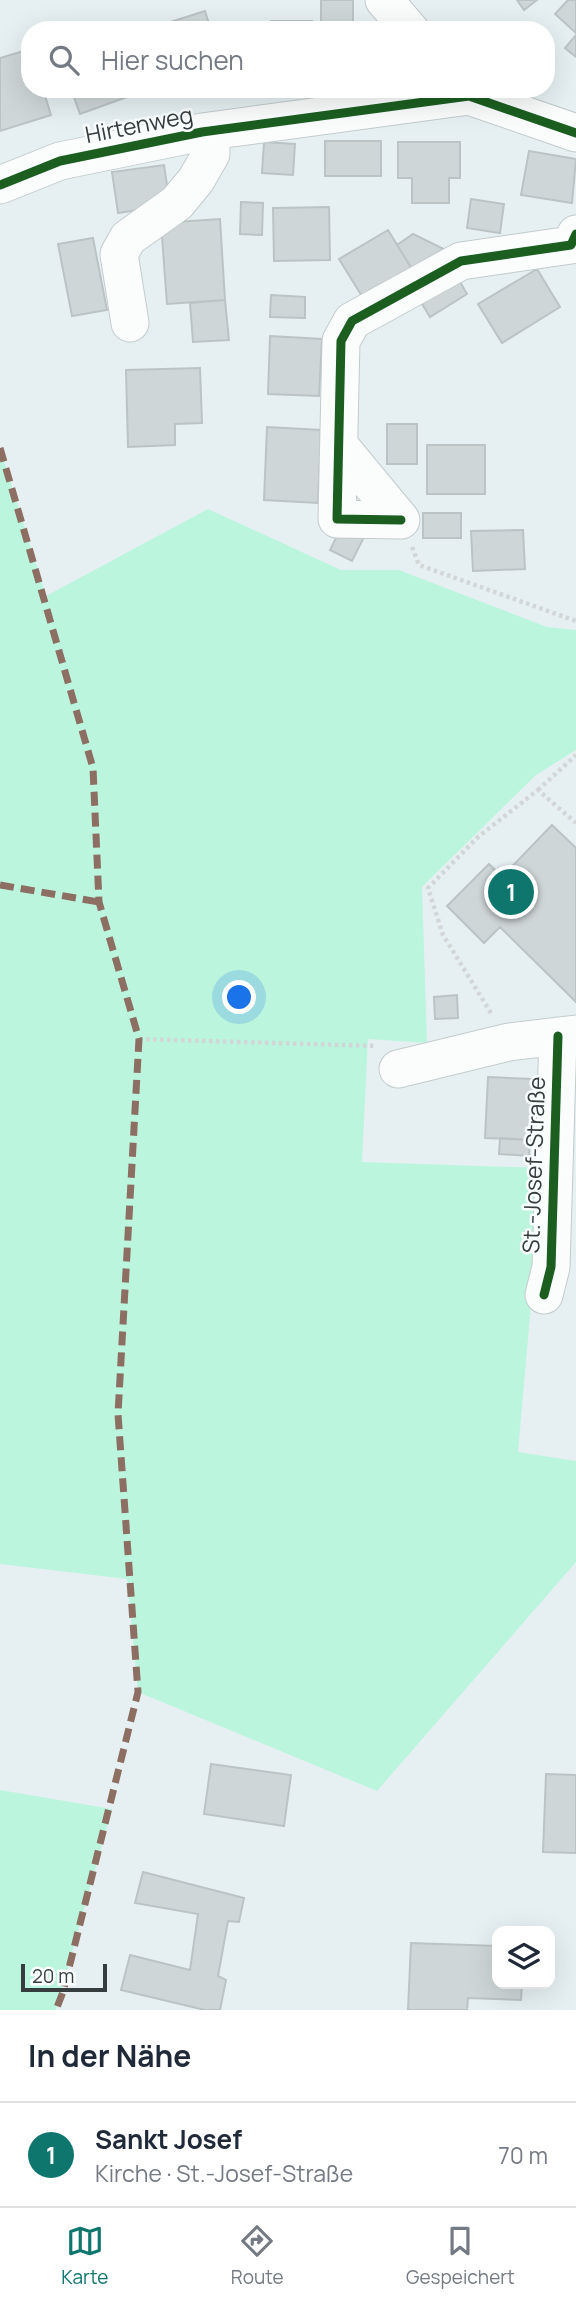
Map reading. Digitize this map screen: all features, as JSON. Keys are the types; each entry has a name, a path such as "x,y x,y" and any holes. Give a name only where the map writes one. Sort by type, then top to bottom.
{"street":[{"path":"384,0 402,21"},
{"name":"Hirtenweg","path":"0,185 60,161 211,131 432,98"},
{"name":"Hirtenweg","path":"480,98 576,133"},
{"path":"130,323 119,254 128,238 177,203 196,180 211,154 211,131"},
{"path":"401,520 337,519 341,341 352,321 461,261 571,245 576,234"},
{"path":"339,445 401,520"},
{"name":"St.-Josef-Straße","path":"398,1069 509,1042 567,1035 551,1267 544,1295"}],"path":[{"path":"401,520 419,565 576,621"},
{"path":"509,1042 443,935 428,888 478,837 538,790 576,755"},
{"path":"538,790 576,823"},
{"path":"139,1039 377,1046 398,1069"}],"green space":[{"path":"0,448 46,596 208,509 341,570 399,570 547,627 576,630 576,750 536,775 422,887 427,1043 368,1039 362,1162 543,1168 518,1452 576,1461 576,1562 377,1791 138,1692 127,1579 0,1564"},
{"path":"0,1790 112,1809 56,2010 0,2010"}],"building":[{"path":"321,0 353,0 353,21 321,21"},
{"path":"517,0 537,0 524,10"},
{"path":"568,0 576,0 576,33 555,14"},
{"path":"205,11 208,21 173,21"},
{"path":"576,35 576,57 565,48"},
{"path":"21,52 21,98 46,98 51,115 0,131 0,58"},
{"path":"74,98 124,98 80,114"},
{"path":"325,141 381,141 381,176 325,176"},
{"path":"264,142 295,144 293,175 262,173"},
{"path":"398,142 460,142 460,178 449,178 449,203 412,203 412,178 398,178"},
{"path":"529,151 576,159 572,203 521,195"},
{"path":"164,165 170,205 118,213 112,172"},
{"path":"471,199 504,204 500,233 467,228"},
{"path":"241,202 263,203 262,235 240,234"},
{"path":"329,207 330,260 274,261 273,208"},
{"path":"220,219 225,300 167,304 161,223"},
{"path":"388,230 412,269 363,298 339,259"},
{"path":"413,234 444,249 412,269 397,245"},
{"path":"93,238 107,310 72,316 58,244"},
{"path":"537,269 560,307 502,343 478,304"},
{"path":"456,275 467,294 430,317 418,297"},
{"path":"271,295 305,297 305,318 270,317"},
{"path":"225,300 229,340 193,342 190,303"},
{"path":"270,336 322,339 319,396 268,394"},
{"path":"200,368 202,423 175,424 175,445 128,447 126,370"},
{"path":"387,424 417,424 417,464 387,464"},
{"path":"267,427 321,430 318,503 264,500"},
{"path":"427,445 485,445 485,494 427,494"},
{"path":"423,513 461,513 461,538 423,538"},
{"path":"342,526 364,537 352,561 330,550"},
{"path":"523,530 525,569 473,571 471,531"},
{"path":"552,825 576,848 576,1002 500,927 484,943 447,906 489,864 502,877"},
{"path":"457,995 458,1018 435,1019 434,997"},
{"path":"488,1077 533,1079 530,1140 485,1138"},
{"path":"500,1138 530,1140 529,1156 499,1154"},
{"path":"211,1764 291,1775 284,1826 204,1814"},
{"path":"546,1774 576,1775 576,1853 543,1852"},
{"path":"143,1872 244,1898 239,1922 228,1921 218,1976 226,1980 220,2010 205,2010 121,1990 130,1955 190,1970 198,1914 135,1903"},
{"path":"411,1943 492,1946 492,1989 522,1989 521,2000 468,1998 467,2010 408,2010"}],"marked path":[{"path":"0,448 93,768 99,902 139,1039 118,1414 138,1692 63,1992 56,2010"},
{"path":"0,885 99,902"}],"cycle path":[{"path":"0,185 60,161 202,132 454,98"},
{"path":"475,98 576,133"},
{"path":"401,520 337,519 341,341 352,321 461,261 571,245 576,234"},
{"path":"544,1295 551,1267 558,1036"}],"place":[{"name":"Sankt Josef","path":"511,892"}]}
